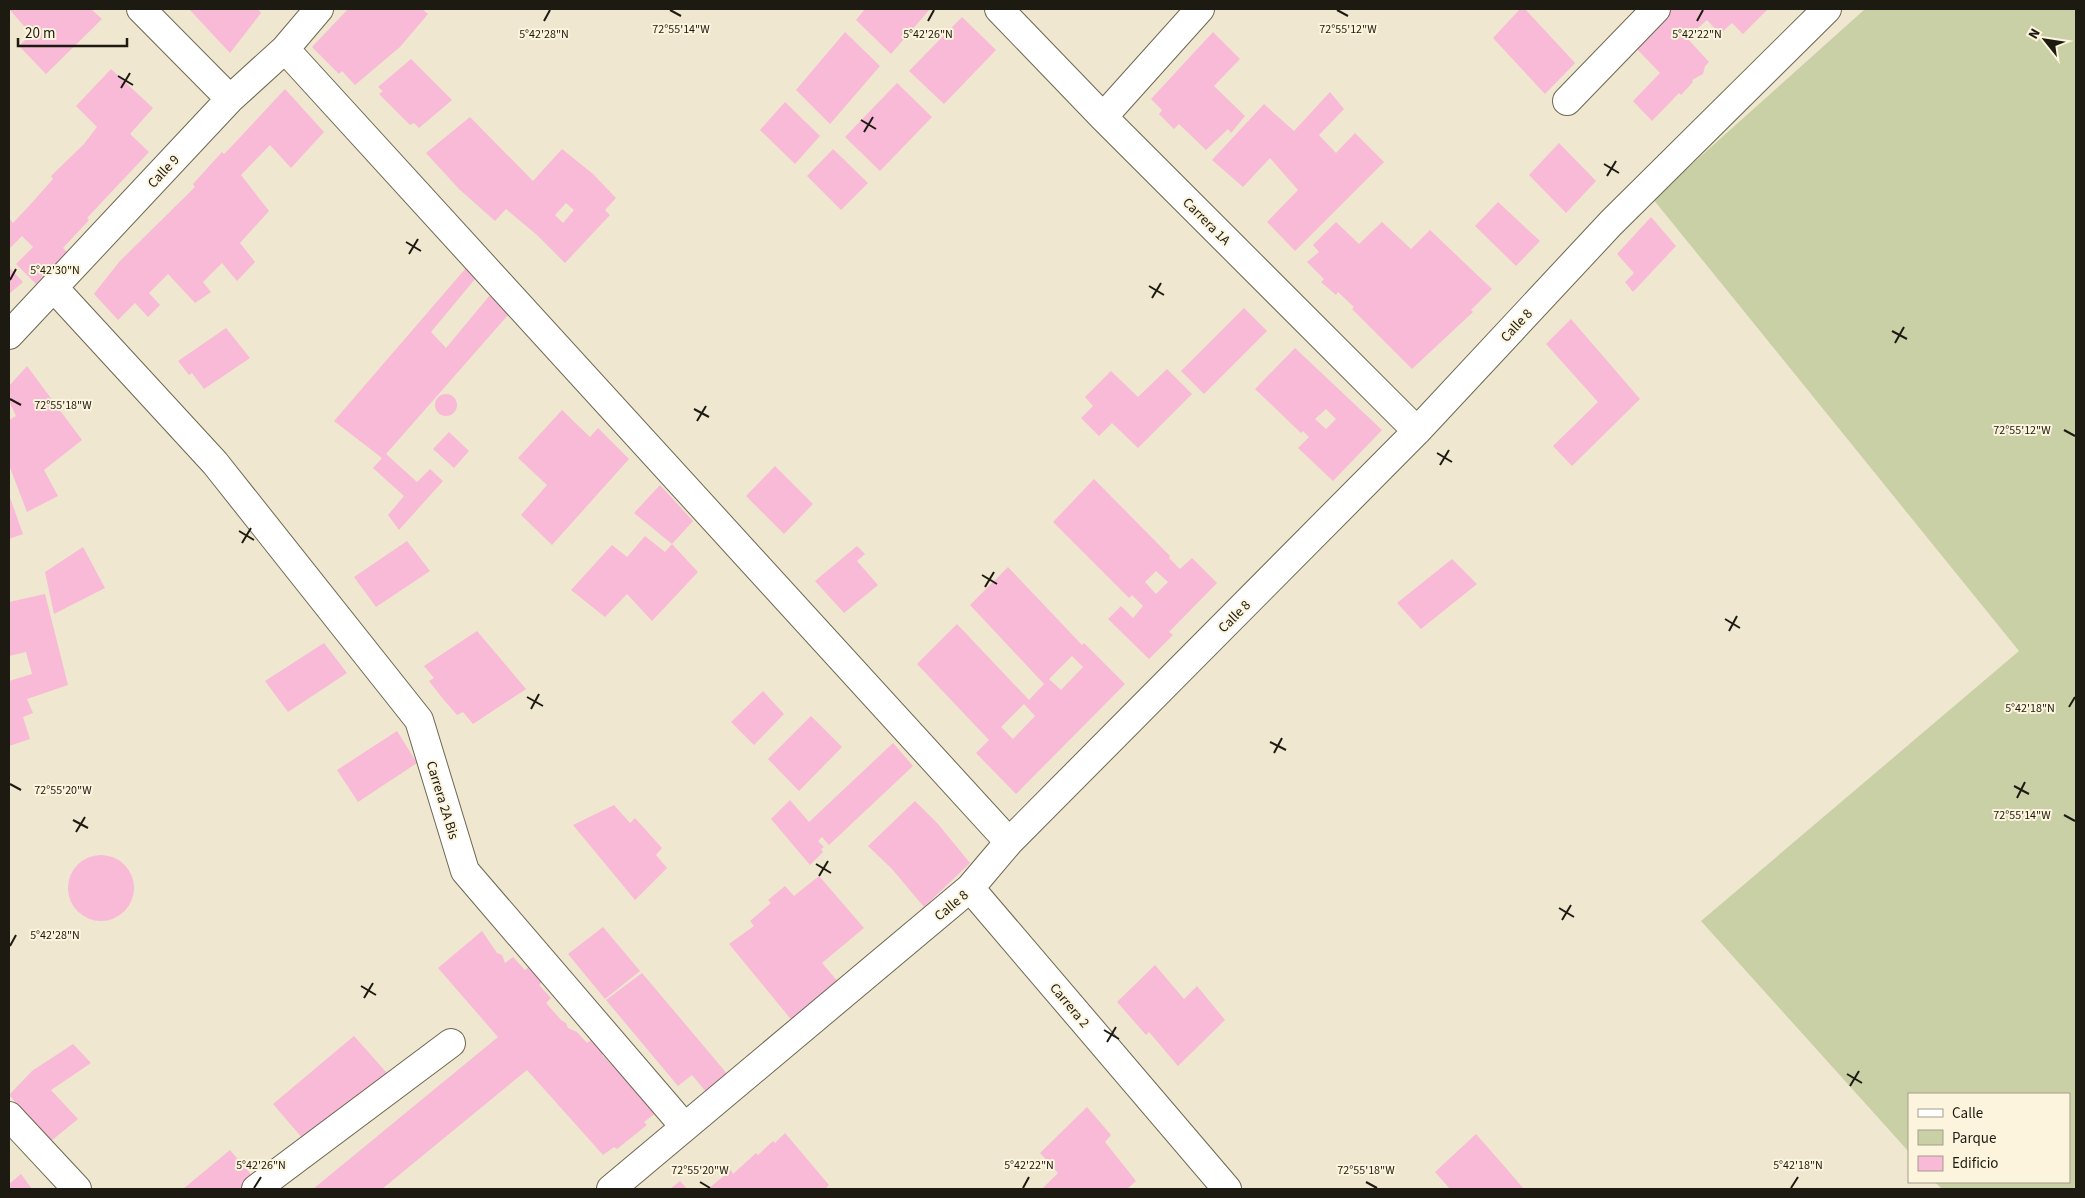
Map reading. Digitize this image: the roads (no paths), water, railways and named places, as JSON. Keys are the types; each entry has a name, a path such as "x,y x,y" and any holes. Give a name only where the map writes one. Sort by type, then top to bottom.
{"street":[{"path":"141,9 230,99"},
{"name":"Calle 9","path":"9,335 230,99 285,49 318,9"},
{"name":"Carrera 1A","path":"999,9 1103,117 1417,431"},
{"path":"1103,117 1200,9"},
{"path":"1567,101 1656,9"},
{"name":"Calle 8","path":"611,1189 970,888 1010,842 1417,431 1611,223 1817,12"},
{"path":"285,49 1010,842"},
{"name":"Carrera 2A Bis","path":"54,288 215,463 419,720 465,872 684,1126"},
{"name":"Carrera 2","path":"970,888 1227,1189"},
{"path":"256,1189 451,1043"},
{"path":"9,1116 77,1189"}]}
